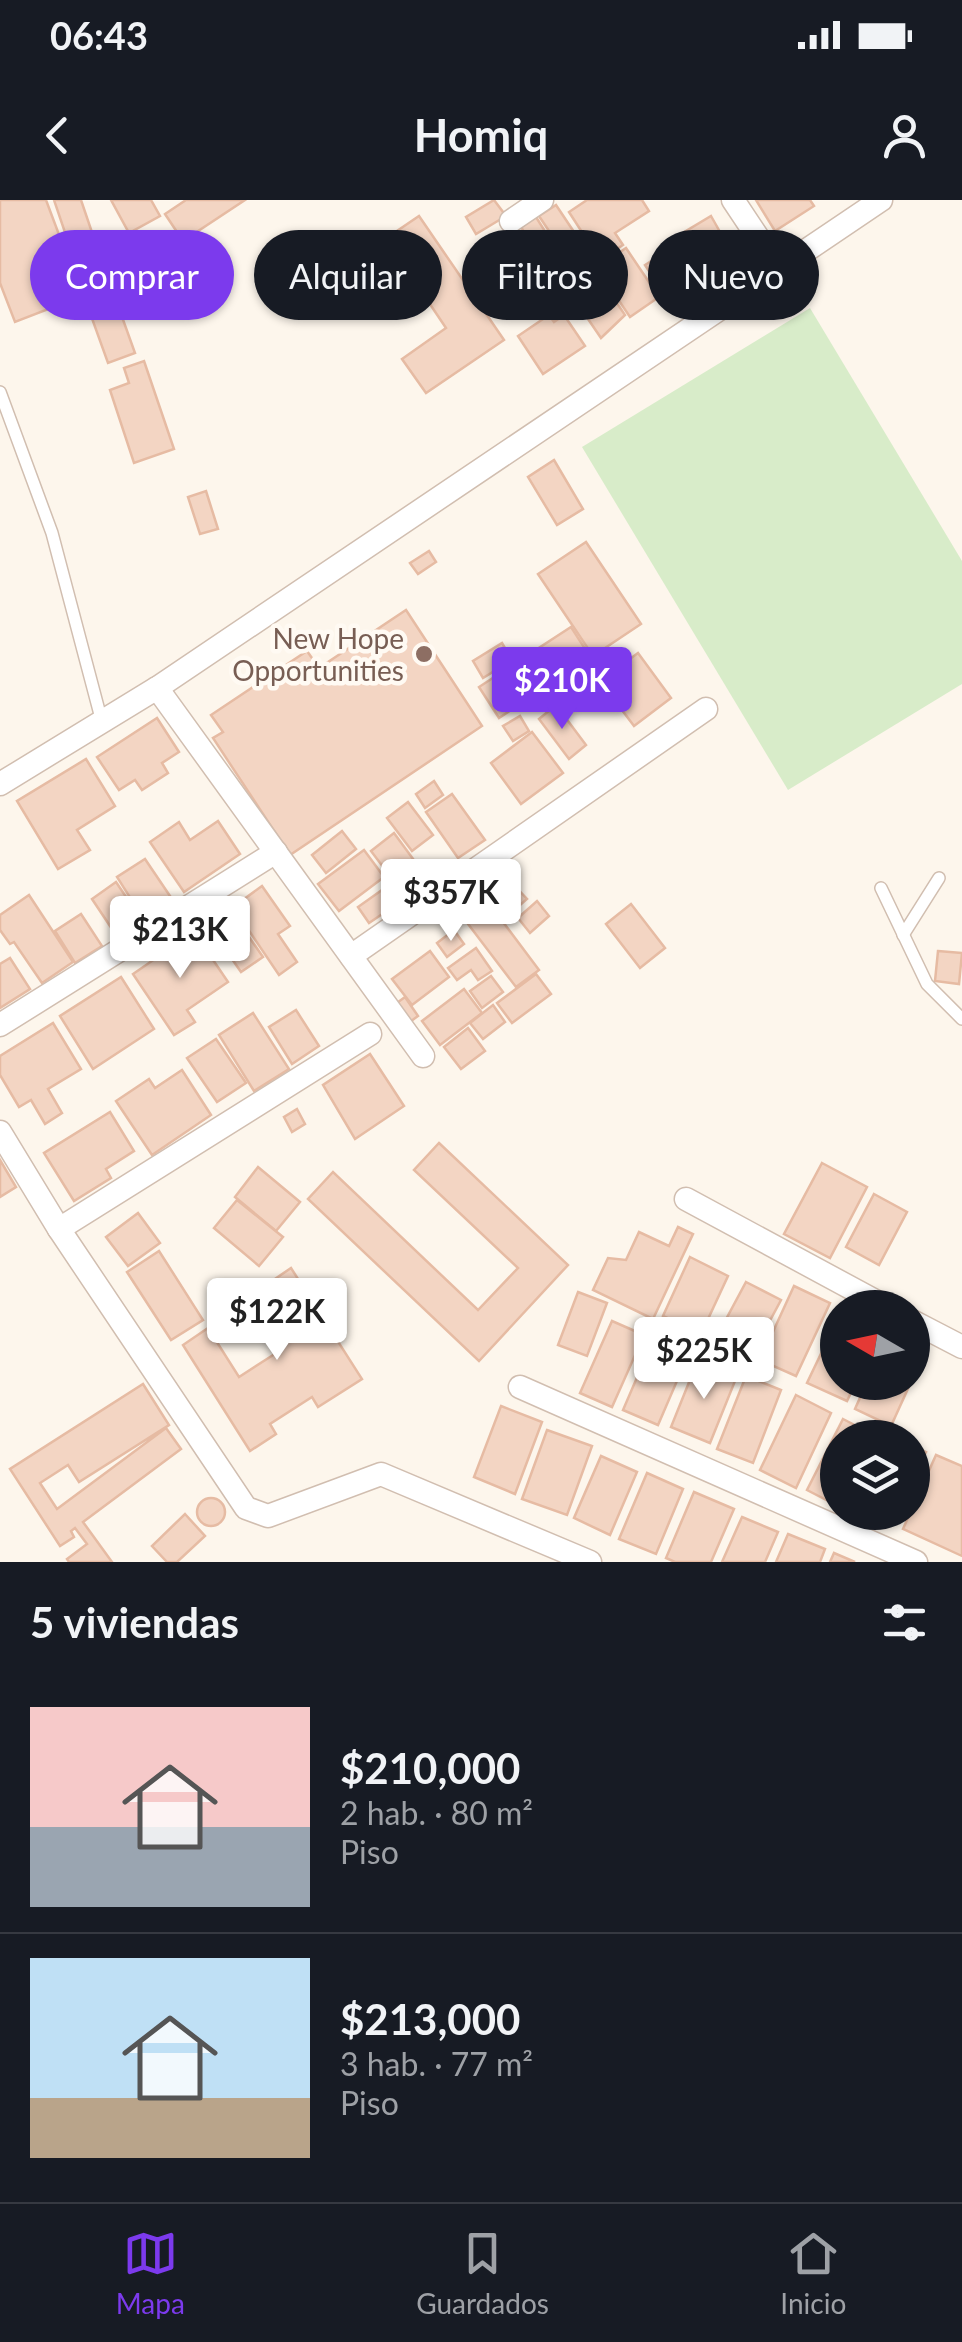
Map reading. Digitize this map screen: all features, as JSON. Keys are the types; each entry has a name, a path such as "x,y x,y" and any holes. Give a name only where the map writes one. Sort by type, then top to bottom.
{"street":[{"path":"511,220 542,200"},
{"path":"733,200 753,230"},
{"path":"819,243 881,200"},
{"path":"0,784 158,688 706,320"},
{"path":"158,688 423,1056"},
{"path":"351,956 706,708"},
{"path":"0,1025 276,852"},
{"path":"59,1228 370,1034"},
{"path":"0,1132 59,1228 246,1508 268,1516 380,1474 590,1562"},
{"path":"686,1199 855,1290"},
{"path":"930,1330 962,1347"},
{"path":"520,1388 916,1562"}],"lane":[{"path":"0,392 52,533 102,722"},
{"path":"903,935 939,878"},
{"path":"880,888 926,984 962,1019"}],"green space":[{"path":"790,320 817,320 962,561 962,684 788,790 582,447"}],"building":[{"path":"0,200 46,200 57,230 30,230 30,316 15,322 0,283"},
{"path":"54,200 81,200 91,230 64,230"},
{"path":"111,200 151,200 160,216 127,230"},
{"path":"186,200 245,200 200,230 176,230 165,214"},
{"path":"494,200 506,216 483,230 474,230 466,217"},
{"path":"587,200 642,200 649,211 620,230 581,230 569,212"},
{"path":"756,200 810,200 814,206 774,230"},
{"path":"556,205 573,230 548,230 539,216"},
{"path":"419,216 429,230 398,230"},
{"path":"711,216 719,230 688,230"},
{"path":"536,217 544,230 523,230 521,227"},
{"path":"442,250 462,279 462,320 490,320 504,340 426,393 402,359 446,328 441,320"},
{"path":"628,251 648,281 648,305 630,317"},
{"path":"93,320 123,320 135,353 108,363"},
{"path":"542,320 567,320 585,346 543,374 518,336"},
{"path":"589,320 620,320 601,338"},
{"path":"144,361 174,449 134,463 110,390 129,383 124,368"},
{"path":"554,460 583,509 557,525 528,477"},
{"path":"206,491 218,529 200,534 188,497"},
{"path":"586,542 641,624 593,656 538,574"},
{"path":"429,551 436,562 418,574 410,563"},
{"path":"406,610 482,726 290,855 213,738 223,732 211,715 307,651 319,668"},
{"path":"571,627 591,658 499,718 479,687"},
{"path":"502,643 512,660 483,678 473,661"},
{"path":"638,653 671,698 634,726 600,681"},
{"path":"556,705 586,745 569,759 539,719"},
{"path":"520,716 529,731 513,741 503,726"},
{"path":"157,718 179,752 162,763 168,773 142,790 135,780 119,790 97,757"},
{"path":"532,732 563,773 521,804 491,763"},
{"path":"86,759 115,806 77,830 90,850 58,869 17,801"},
{"path":"434,781 443,795 425,808 416,794"},
{"path":"452,794 485,840 458,858 426,812"},
{"path":"408,802 433,835 412,851 387,818"},
{"path":"218,821 240,854 184,892 150,842 179,822 190,840"},
{"path":"342,831 356,849 326,873 312,855"},
{"path":"394,833 416,863 393,880 371,851"},
{"path":"364,850 384,877 339,911 318,884"},
{"path":"145,859 172,899 143,918 117,877"},
{"path":"116,882 141,919 116,935 92,899"},
{"path":"512,883 527,899 511,913 497,897"},
{"path":"262,886 290,926 278,934 297,962 279,975 233,907"},
{"path":"382,890 394,906 369,923 358,907"},
{"path":"29,895 73,962 42,983 14,942 10,944 0,930 0,915"},
{"path":"537,901 549,916 530,933 518,918"},
{"path":"488,902 539,970 516,987 465,920"},
{"path":"631,904 665,948 640,968 606,924"},
{"path":"231,911 263,957 241,972 209,926"},
{"path":"81,914 102,946 75,963 55,931"},
{"path":"454,930 464,944 447,957 437,943"},
{"path":"194,932 228,982 187,1010 195,1022 174,1035 133,974"},
{"path":"476,948 492,971 478,980 471,970 457,980 448,968"},
{"path":"430,951 449,977 412,1005 392,979"},
{"path":"938,951 962,953 959,984 935,981"},
{"path":"10,958 30,989 0,1008 0,964"},
{"path":"536,974 551,994 512,1023 497,1003"},
{"path":"491,976 503,992 482,1008 470,991"},
{"path":"121,977 154,1029 93,1069 60,1016"},
{"path":"464,989 482,1013 440,1045 422,1021"},
{"path":"405,997 418,1016 403,1027 390,1008"},
{"path":"493,1005 505,1022 483,1039 470,1023"},
{"path":"296,1010 319,1046 292,1064 269,1027"},
{"path":"253,1013 289,1069 254,1091 219,1035"},
{"path":"53,1023 81,1069 48,1089 62,1113 45,1124 31,1100 19,1107 0,1075 0,1056"},
{"path":"468,1028 485,1051 461,1069 444,1047"},
{"path":"216,1039 246,1083 217,1102 187,1058"},
{"path":"370,1054 404,1106 355,1139 323,1085"},
{"path":"182,1070 211,1115 152,1155 116,1101 149,1079 155,1088"},
{"path":"297,1109 305,1124 292,1132 284,1117"},
{"path":"110,1112 134,1151 106,1169 111,1178 74,1201 44,1153"},
{"path":"439,1143 568,1265 479,1361 308,1199 333,1172 478,1310 518,1268 414,1170"},
{"path":"0,1160 16,1187 0,1197"},
{"path":"822,1163 867,1187 830,1258 784,1234"},
{"path":"258,1167 300,1202 276,1231 235,1197"},
{"path":"874,1194 907,1212 879,1265 846,1247"},
{"path":"237,1200 283,1237 259,1266 214,1228"},
{"path":"138,1213 160,1243 128,1266 106,1237"},
{"path":"678,1227 693,1234 653,1319 593,1290 608,1258 626,1260 639,1232 669,1246"},
{"path":"159,1251 203,1320 171,1340 127,1272"},
{"path":"690,1257 728,1276 701,1334 663,1316"},
{"path":"291,1268 362,1379 318,1407 312,1397 270,1424 276,1434 250,1451 183,1345 208,1328 239,1377 281,1350 247,1298"},
{"path":"746,1282 781,1300 751,1356 716,1338"},
{"path":"794,1286 820,1298 820,1324 796,1376 760,1360"},
{"path":"578,1292 607,1303 587,1356 558,1345"},
{"path":"612,1321 644,1335 612,1407 580,1393"},
{"path":"654,1338 689,1353 658,1425 623,1410"},
{"path":"820,1356 820,1389 807,1383"},
{"path":"698,1360 737,1376 710,1443 671,1427"},
{"path":"746,1376 781,1390 753,1463 717,1449"},
{"path":"143,1384 169,1425 79,1482 68,1465 40,1483 57,1509 166,1428 181,1449 83,1522 112,1562 69,1562 67,1559 87,1544 75,1528 71,1531 74,1537 60,1546 10,1469"},
{"path":"796,1395 831,1413 828,1420 820,1420 820,1437 796,1488 760,1470"},
{"path":"859,1400 903,1400 894,1420 878,1420 855,1409"},
{"path":"501,1406 542,1422 515,1494 474,1477"},
{"path":"547,1430 592,1446 567,1515 522,1499"},
{"path":"936,1455 962,1466 962,1556 905,1530 930,1530 930,1468"},
{"path":"601,1456 637,1472 610,1535 574,1518"},
{"path":"820,1464 820,1497 807,1490"},
{"path":"647,1473 683,1489 656,1554 619,1539"},
{"path":"694,1492 734,1509 711,1562 675,1562 666,1558"},
{"path":"211,1498 221,1502 225,1512 221,1522 211,1526 201,1522 197,1512 201,1502"},
{"path":"185,1514 205,1536 177,1562 167,1562 152,1546"},
{"path":"742,1517 778,1532 765,1562 722,1562"},
{"path":"788,1534 825,1549 820,1562 776,1562"},
{"path":"834,1553 855,1562 830,1562"}],"place":[{"name":"New Hope Opportunities","path":"424,654"}]}
